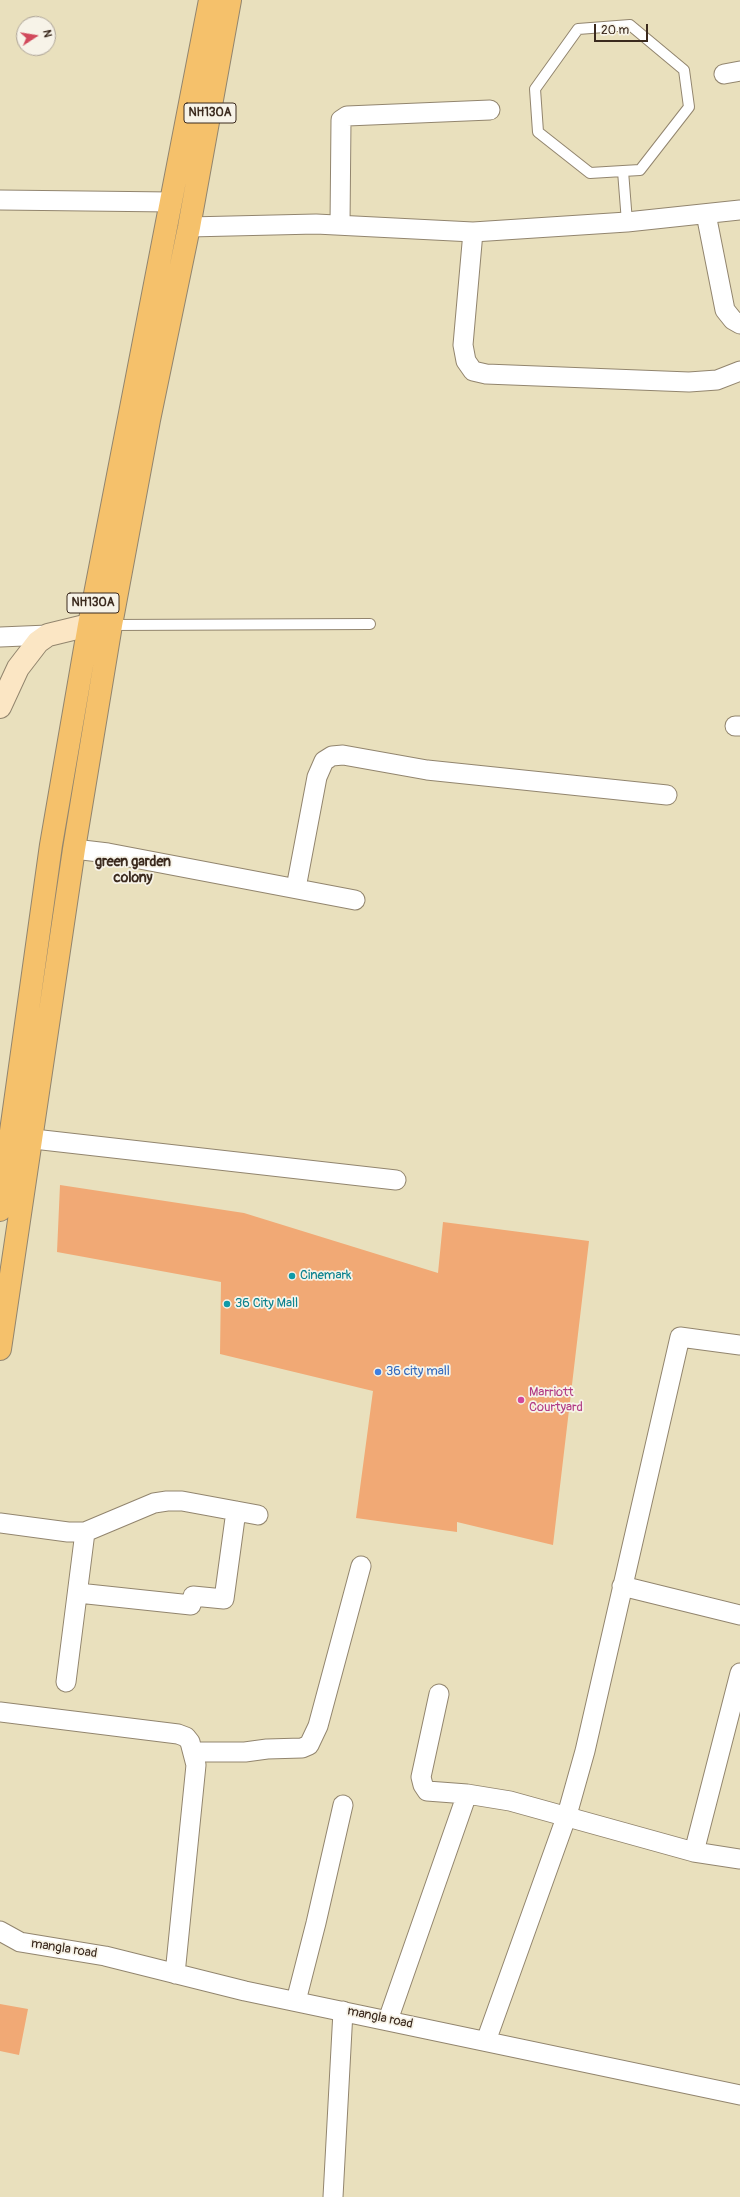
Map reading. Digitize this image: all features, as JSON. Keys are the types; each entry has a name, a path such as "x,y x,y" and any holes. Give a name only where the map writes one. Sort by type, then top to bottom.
{"highway":[{"name":"NH130A","path":"0,1349 20,1137 51,845 89,625 210,0"},
{"name":"NH130A","path":"0,1210 20,1137 74,849 111,625 149,420 189,227 230,0"}],"street":[{"path":"340,225 341,120 347,116 490,110"},
{"path":"0,200 171,202"},
{"path":"189,227 316,224 473,232 627,222 740,210"},
{"path":"706,214 723,303 729,315 740,324"},
{"path":"473,232 463,346 466,361 473,371 486,374 689,382 717,380 740,371"},
{"path":"0,636 48,635 89,625"},
{"path":"0,706 18,668 38,642 48,635"},
{"path":"296,888 317,777 324,761 332,756 343,755 427,770 667,795"},
{"path":"74,849 108,853 356,900"},
{"path":"20,1137 396,1180"},
{"path":"486,2041 567,1816 585,1751 680,1337 740,1345"},
{"path":"0,1523 68,1532 85,1532 147,1506 167,1501 182,1501 258,1515"},
{"path":"78,1593 191,1605 193,1596 224,1599 236,1511"},
{"path":"66,1682 85,1532"},
{"path":"194,1752 302,1748 310,1745 316,1736 361,1566"},
{"path":"622,1586 740,1615"},
{"path":"694,1852 740,1673"},
{"path":"439,1694 422,1781 427,1791 467,1794 510,1801 694,1852 740,1859"},
{"path":"0,1712 178,1734 186,1737 194,1752 196,1765 175,1974"},
{"path":"388,2020 467,1794"},
{"path":"296,2001 316,1923 343,1805"},
{"name":"mangla road","path":"0,1931 20,1942 105,1956 175,1974 296,2001 596,2066 740,2095"},
{"name":"mangla road","path":"0,1947 20,1942"},
{"path":"333,2197 343,2011"}],"lane":[{"path":"630,25 684,70 689,107 640,170 624,171 590,173 538,132 535,90 578,29 630,25"},
{"path":"624,171 627,222"},
{"path":"89,625 370,624"}],"building":[{"name":"36 city mall","path":"60,1185 244,1213 438,1273 443,1222 589,1241 553,1545 457,1522 457,1532 356,1518 373,1391 220,1354 221,1282 57,1252"},
{"path":"0,2004 28,2009 19,2055 0,2051"}],"place":[{"name":"Cinemark","path":"292,1276"},
{"name":"36 City Mall","path":"227,1304"},
{"name":"36 city mall","path":"378,1372"},
{"name":"Marriott Courtyard","path":"521,1400"}],"district":[{"name":"green garden colony","path":"133,870"}]}
